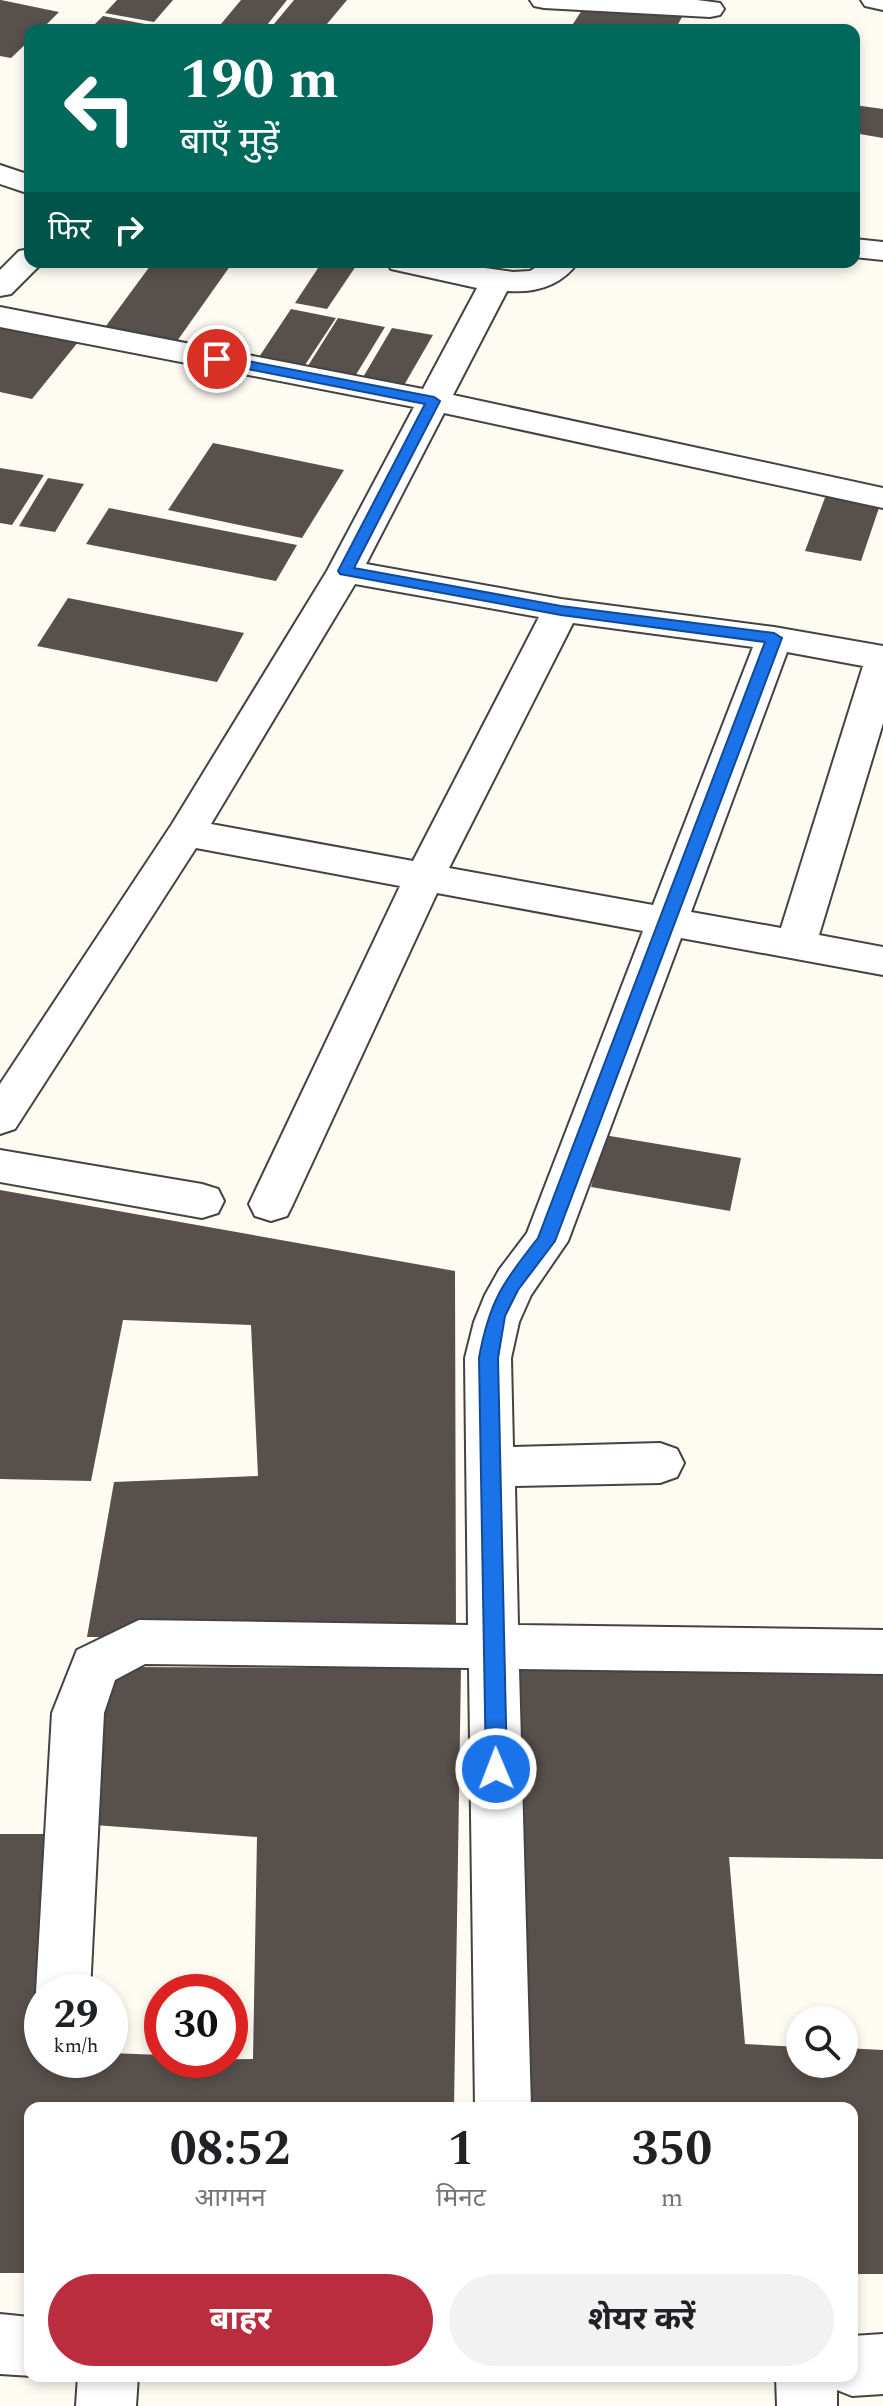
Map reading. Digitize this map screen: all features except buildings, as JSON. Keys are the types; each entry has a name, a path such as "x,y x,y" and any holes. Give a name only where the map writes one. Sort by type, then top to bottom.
{"street":[{"path":"544,0 708,13"},
{"path":"875,0 883,2"},
{"path":"566,24 582,2"},
{"path":"0,174 24,183"},
{"path":"860,249 883,251"},
{"path":"0,287 24,264"},
{"path":"434,268 517,283 543,279 560,268"},
{"path":"0,1118 186,833 345,571 496,281"},
{"path":"0,317 434,401 883,498"},
{"path":"345,571 561,610 774,638 883,660 796,945"},
{"path":"271,1204 424,878 561,610"},
{"path":"503,2102 488,1358 496,1316 511,1286 546,1241 774,638"},
{"path":"186,833 883,961"},
{"path":"0,1166 202,1201"},
{"path":"492,1467 660,1463"},
{"path":"64,1974 78,1713 95,1666 139,1642 883,1652"},
{"path":"0,2344 24,2346"},
{"path":"858,2366 883,2364"},
{"path":"106,2406 108,2382"},
{"path":"806,2382 807,2406"}],"route":[{"path":"217,359 434,401 345,571 561,610 774,638 546,1241 511,1286 496,1316 488,1358 496,1769"}]}
